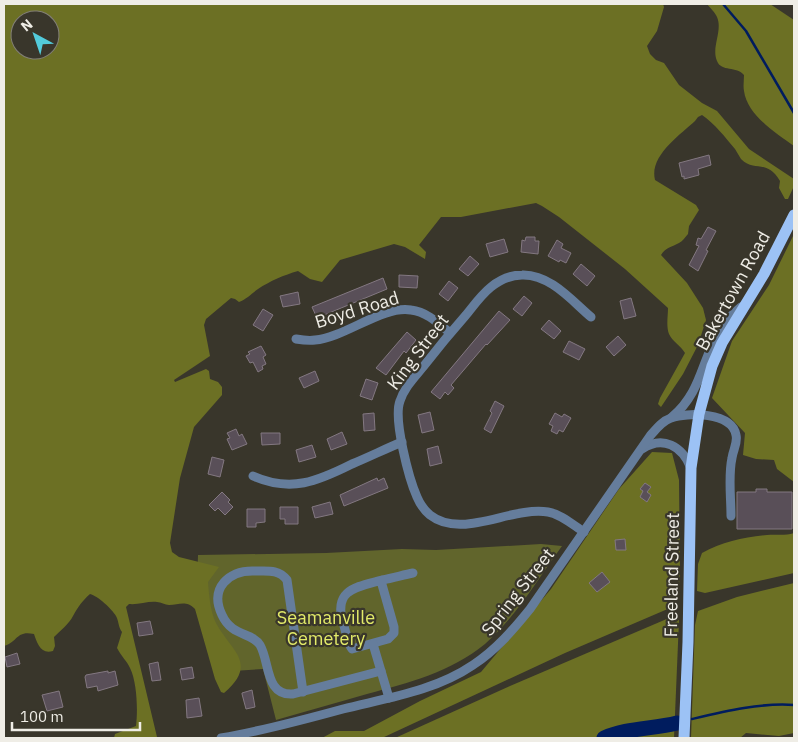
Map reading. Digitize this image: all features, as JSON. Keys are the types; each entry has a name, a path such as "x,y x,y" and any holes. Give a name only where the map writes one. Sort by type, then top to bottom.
{"main road":[{"name":"Bakertown Road","path":"699,414 716,355 764,274 794,215"},
{"name":"Freeland Street","path":"684,738 688,642 691,468 699,414"}],"street":[{"name":"King Street","path":"584,532 559,516 546,512 528,513 464,524 449,523 436,519 426,511 417,498 397,416 399,402 407,388 487,290 504,278 514,275 530,275 550,283 591,317"},
{"name":"Spring Street","path":"220,738 256,732 424,688 452,678 491,652 512,632 530,609 638,452 658,427 684,405 696,388 722,327 745,304"},
{"name":"Boyd Road","path":"296,339 316,340 328,338 382,315 397,310 409,309 430,317 450,333"},
{"path":"669,419 688,414 699,414 722,419 732,427 736,434 731,459 731,516"},
{"path":"253,476 273,483 306,483 325,477 402,442"},
{"path":"638,452 654,443 668,444 679,450 688,460 691,468"},
{"path":"303,692 287,580 282,574 275,572 242,571 231,576 221,586 218,598 219,607 226,621 234,630 254,639 259,644 271,681 277,689 289,694 303,692 381,671"},
{"path":"381,581 395,630 393,635 388,639 352,649 340,610 346,595 363,584 413,573"},
{"path":"373,644 389,698"}],"green space":[{"name":"Seamanville Cemetery","path":"541,544 562,546 507,622 472,654 429,675 276,720 263,669 218,672 197,586 198,555 326,553 402,549 436,550"}],"shaded area":[{"path":"4,4 663,4 664,7 657,31 647,46 650,54 656,60 664,63 679,85 702,103 717,111 749,149 794,179 794,186 788,199 785,199 779,188 780,181 775,174 765,168 746,163 741,159 724,135 702,115 674,139 661,154 654,171 655,180 696,205 699,210 689,226 688,234 661,255 687,283 703,308 706,320 698,345 683,374 661,407 658,404 660,398 685,353 669,334 667,324 668,308 625,269 559,217 536,203 461,217 441,217 419,245 426,252 425,259 405,247 394,244 340,260 322,282 310,279 298,271 267,283 239,302 231,298 206,319 204,325 210,356 174,380 175,382 206,369 209,371 210,379 218,382 222,387 222,395 194,427 180,478 170,543 172,552 179,557 219,567 208,582 212,612 215,621 238,656 241,664 240,673 235,682 224,693 221,692 215,679 195,609 185,604 169,605 154,602 129,604 126,607 157,737 114,738 115,734 136,726 136,688 130,668 117,648 122,632 117,618 108,606 97,597 90,594 82,602 69,622 54,637 55,646 53,651 43,650 34,634 28,633 20,635 4,646"},
{"path":"707,4 770,4 794,20 794,146 764,123 751,108 746,100 744,91 744,75 741,72 722,67 717,61 715,50 719,28 718,22 716,15"},
{"path":"794,234 794,482 777,469 774,460 756,459 743,455 745,433 712,398 732,341 769,285"},
{"path":"652,452 672,453 679,480 680,575 677,605 565,653 382,738 322,738 335,731 364,731 420,701 481,672 551,589 619,489"},
{"path":"794,533 794,573 705,593 697,591 698,564 702,553 725,543 742,539"},
{"path":"794,583 794,733 779,736 746,733 740,738 691,738 695,625 698,611 737,597"},
{"path":"676,615 679,620 674,738 395,738 510,686"}],"building":[{"path":"709,155 711,165 698,169 699,175 684,179 684,176 682,177 679,163"},
{"path":"708,227 716,231 698,271 689,265 699,246 696,245 698,238 701,239"},
{"path":"526,237 535,237 535,241 539,241 538,254 521,252 522,240 525,241"},
{"path":"504,239 508,252 490,257 486,244"},
{"path":"557,240 563,244 561,248 571,253 566,263 560,260 559,262 548,256"},
{"path":"470,256 479,264 468,276 459,269"},
{"path":"581,264 595,276 587,286 573,274"},
{"path":"399,275 418,276 417,288 399,287"},
{"path":"383,278 387,289 317,318 312,307"},
{"path":"449,281 458,288 448,301 439,294"},
{"path":"298,292 300,304 283,307 280,296"},
{"path":"524,296 532,303 522,316 513,309"},
{"path":"631,298 636,316 624,319 620,301"},
{"path":"263,309 273,315 263,331 253,325"},
{"path":"499,311 510,320 486,344 451,385 454,388 448,395 445,392 440,399 431,392"},
{"path":"549,320 561,331 554,339 541,329"},
{"path":"407,332 416,340 406,353 404,351 386,375 376,368"},
{"path":"618,336 626,345 614,356 606,347"},
{"path":"569,341 585,349 579,360 563,352"},
{"path":"261,346 266,355 263,357 266,364 258,372 253,362 250,363 246,356 250,354 248,352"},
{"path":"315,371 319,381 304,388 299,378"},
{"path":"366,379 378,383 372,400 360,396"},
{"path":"495,401 504,406 491,433 484,429 492,413 490,411"},
{"path":"430,412 434,430 422,433 418,415"},
{"path":"374,413 375,430 364,431 363,414"},
{"path":"555,413 562,417 564,414 571,418 563,432 559,430 557,434 551,431 553,426 549,424"},
{"path":"236,429 239,436 242,434 247,444 232,450 227,439 230,438 227,433"},
{"path":"342,432 347,444 331,450 327,439"},
{"path":"261,433 280,433 280,444 262,445"},
{"path":"312,445 316,457 299,462 296,450"},
{"path":"438,446 442,463 430,466 427,449"},
{"path":"212,457 224,460 220,477 208,474"},
{"path":"377,478 378,481 384,478 388,488 344,506 340,495"},
{"path":"645,483 651,487 647,492 651,495 647,502 640,497 643,491 640,489"},
{"path":"756,489 767,489 767,492 792,492 792,529 737,529 737,492 756,492"},
{"path":"222,492 230,500 228,502 233,507 225,515 218,508 215,511 209,505"},
{"path":"330,502 333,514 315,518 312,507"},
{"path":"280,507 298,507 298,524 285,524 285,519 280,519"},
{"path":"247,509 265,509 265,522 256,523 256,527 247,527"},
{"path":"625,539 626,550 616,550 615,540"},
{"path":"602,572 610,582 597,592 589,583"},
{"path":"150,621 153,634 139,636 137,623"},
{"path":"17,653 20,664 7,667 5,657"},
{"path":"158,662 161,680 152,681 149,664"},
{"path":"192,667 194,678 182,680 180,669"},
{"path":"108,671 108,673 115,671 118,685 98,691 97,686 87,688 86,675"},
{"path":"252,690 255,707 246,709 242,693"},
{"path":"59,691 63,707 47,711 42,695"},
{"path":"199,698 202,716 187,718 186,700"}],"waterway":[{"path":"723,4 746,31 794,113"},
{"path":"692,719 756,706 794,705"},
{"path":"604,738 630,730 677,723"}]}
